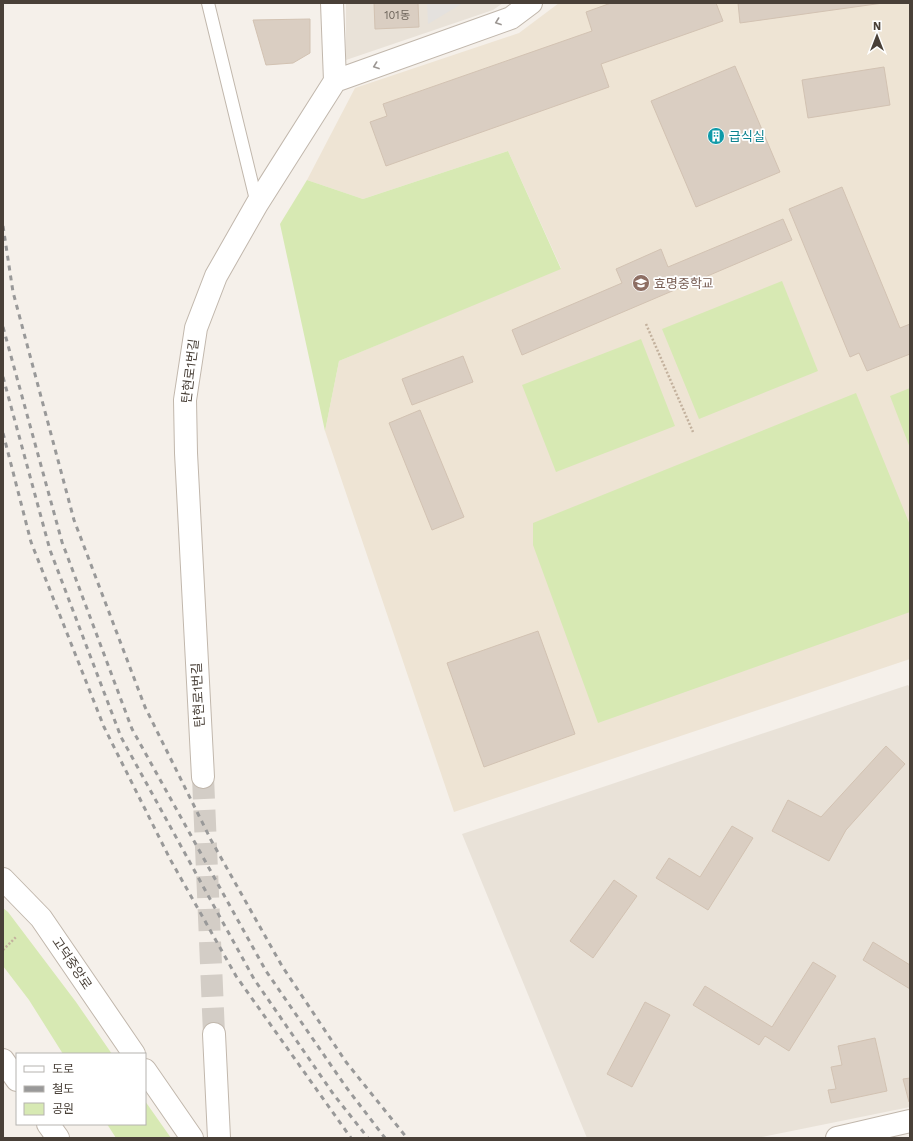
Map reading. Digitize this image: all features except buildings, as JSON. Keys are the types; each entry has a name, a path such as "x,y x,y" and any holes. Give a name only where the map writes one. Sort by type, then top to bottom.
{"street":[{"path":"332,3 335,81 511,18 531,3"},
{"name":"탄현로1번길","path":"203,777 186,453 185,400 196,328 216,276 257,204 335,81"},
{"name":"고덕중앙로","path":"3,879 41,918 133,1053"},
{"path":"214,1034 219,1138"},
{"path":"3,1060 12,1083"},
{"path":"146,1071 192,1138"},
{"path":"836,1138 910,1121"},
{"path":"49,1125 58,1138"}],"lane":[{"path":"208,3 257,204"}],"path":[{"path":"646,324 693,432"},
{"path":"3,950 16,937"}],"shaded area":[{"path":"346,3 503,3 493,10 346,60"},
{"path":"427,3 463,3 428,24"},
{"path":"559,3 910,3 910,659 454,812 325,431 339,361 561,268 508,151 363,199 307,180 355,88 519,33"},
{"path":"908,685 910,688 910,1107 757,1138 587,1138 462,834"}],"green space":[{"path":"508,151 561,269 339,361 325,431 280,224 307,180 363,199"},
{"path":"782,281 818,371 699,419 662,329"},
{"path":"641,339 675,426 556,472 522,385"},
{"path":"910,388 910,448 890,396"},
{"path":"856,393 910,525 910,612 598,723 533,545 533,523"},
{"path":"3,908 8,912 76,1002 111,1053 62,1053 29,1000 3,966"},
{"path":"146,1102 171,1138 116,1138 108,1125 146,1125"}],"tunnel":[{"path":"203,777 214,1034"}],"railway":[{"path":"3,226 13,292 74,520 145,707 211,840 282,966 346,1062 407,1138"},
{"path":"3,327 62,542 132,729 266,971 346,1087 385,1138"},
{"path":"3,377 50,550 121,737 254,979 334,1095 368,1138"},
{"path":"3,433 31,542 104,727 170,859 236,976 351,1138"}],"place":[{"name":"급식실","path":"716,136"},
{"name":"효명중학교","path":"641,283"}]}
